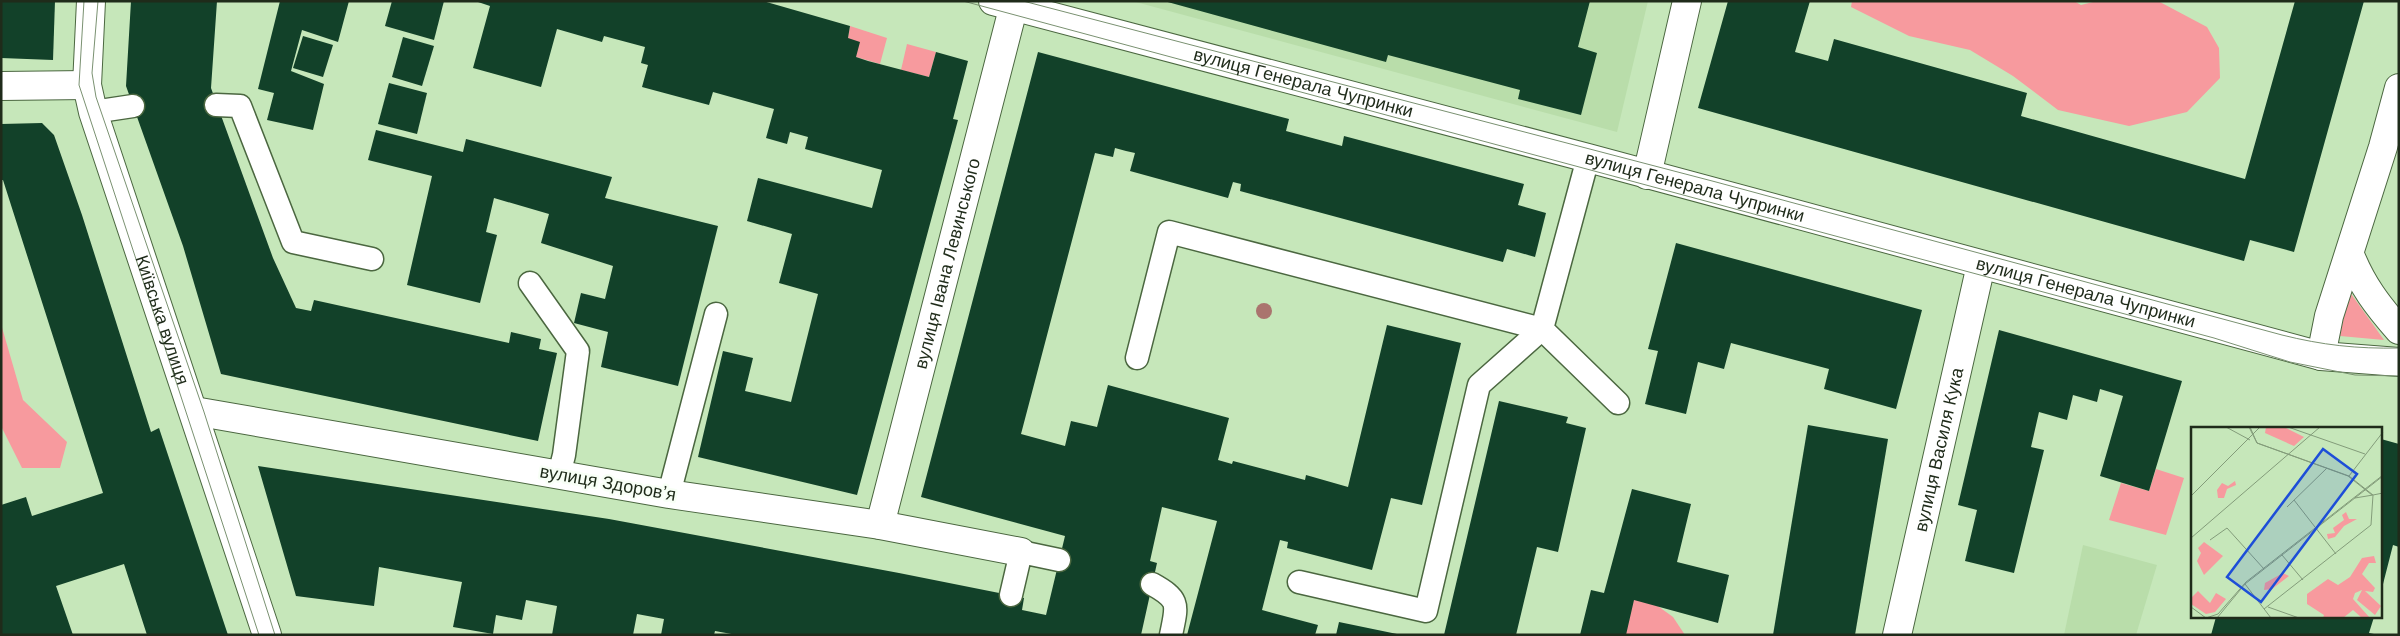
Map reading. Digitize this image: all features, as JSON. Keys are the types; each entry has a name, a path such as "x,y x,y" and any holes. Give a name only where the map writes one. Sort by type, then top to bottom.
{"street":[{"name":"Київська вулиця","path":"91,1 86,85 93,112 267,635"},
{"path":"1647,175 1687,1"},
{"name":"вулиця Генерала Чупринки","path":"1007,3 2321,356 2399,362"},
{"name":"вулиця Івана Левинського","path":"880,525 1007,3"},
{"path":"1,86 86,85"},
{"path":"2321,356 2329,316 2384,147 2399,88"},
{"path":"2350,255 2361,282 2379,308 2399,330"},
{"name":"вулиця Василя Кука","path":"1897,635 1981,265"},
{"name":"вулиця Здоровʼя","path":"194,411 669,494 880,525 1021,552"}],"lane":[{"path":"93,112 133,106"},
{"path":"216,106 240,106 293,242 372,259"},
{"path":"1299,582 1426,610 1479,385 1542,328 1588,158"},
{"path":"1137,358 1168,232 1542,328 1618,403"},
{"path":"530,283 578,351 564,455 559,475"},
{"path":"669,494 716,314"},
{"path":"1011,595 1021,552 1059,560"},
{"path":"1152,584 1169,593 1176,606 1171,635"}],"shaded area":[{"path":"1132,1 1648,1 1617,132"},
{"path":"1852,1 2074,1 2081,5 2097,1 2158,1 2207,27 2219,48 2220,78 2187,112 2129,126 2058,110 2013,76 1970,50 1909,36 1851,7"},
{"path":"850,26 887,38 880,64 856,57 848,38"},
{"path":"907,44 936,52 929,77 901,70"},
{"path":"2349,291 2384,340 2340,336"},
{"path":"1,324 23,400 67,442 60,468 22,468 1,426"},
{"path":"2156,469 2184,478 2166,535 2109,520 2121,483 2149,491"},
{"path":"2083,545 2157,565 2136,635 2064,635"},
{"path":"1644,596 1673,617 1685,635 1585,635 1602,602"}],"building":[{"path":"1,1 55,1 53,60 1,58"},
{"path":"131,1 217,1 211,88 273,258 296,308 311,311 314,300 509,343 511,332 541,339 539,349 557,353 538,441 221,374 183,246 126,86"},
{"path":"280,1 349,1 338,42 302,30 291,71 324,84 313,130 267,120 274,93 258,89"},
{"path":"392,1 444,1 434,40 385,26"},
{"path":"475,1 763,1 850,26 848,38 860,42 856,57 868,61 929,77 936,52 968,61 953,119 958,120 857,495 698,457 723,351 753,358 745,391 791,402 818,294 779,283 792,234 747,221 758,178 872,208 882,170 805,149 808,137 790,132 787,144 766,138 774,109 713,92 709,105 642,87 648,65 641,63 645,47 604,36 602,42 557,29 541,87 473,68 490,6"},
{"path":"1164,1 1590,1 1578,47 1597,53 1581,115 1518,99 1520,90 1388,55 1386,62"},
{"path":"1728,1 1810,1 1795,52 1828,61 1834,39 2027,93 2021,116 2245,179 2295,1 2364,1 2294,252 2250,240 2244,261 1698,108"},
{"path":"303,36 333,45 323,77 293,68"},
{"path":"403,37 434,46 422,86 392,77"},
{"path":"1038,52 1289,119 1286,131 1342,146 1344,136 1524,184 1518,205 1546,213 1535,257 1507,249 1503,262 1240,191 1241,184 1233,182 1228,198 1130,171 1135,153 1115,148 1113,157 1095,153 1021,434 1065,446 1071,421 1097,427 1108,385 1229,418 1218,460 1232,464 1233,461 1305,480 1306,475 1348,487 1387,325 1461,343 1422,505 1391,498 1372,570 1287,548 1288,542 1280,540 1262,610 1318,625 1315,635 1187,635 1217,521 1162,507 1150,561 1157,563 1141,635 737,635 715,631 714,635 661,635 664,619 637,614 633,635 552,635 557,606 526,600 522,620 496,615 493,634 453,627 462,582 379,567 374,606 296,596 258,466 609,519 899,573 1024,598 1022,610 1046,615 1065,536 921,497"},
{"path":"389,83 427,93 417,134 378,124"},
{"path":"42,123 54,135 82,215 151,432 159,428 228,635 147,635 124,564 56,586 73,635 1,635 1,505 26,497 32,516 103,493 3,180 1,180 1,124"},
{"path":"376,130 463,152 466,139 612,177 605,198 718,226 678,386 601,367 608,332 574,323 581,293 605,299 613,266 541,243 549,214 494,198 486,232 497,235 480,303 407,285 432,176 368,160"},
{"path":"1676,243 1922,310 1896,409 1824,389 1829,369 1731,343 1724,369 1698,362 1686,414 1645,404 1658,351 1648,349"},
{"path":"1999,330 2182,381 2149,491 2100,476 2123,396 2100,389 2097,402 2073,395 2067,420 2039,412 2031,447 2044,450 2014,573 1965,561 1977,510 1958,505"},
{"path":"1499,401 1568,417 1566,423 1586,428 1558,552 1537,547 1516,635 1444,635"},
{"path":"1808,425 1888,439 1855,635 1773,635"},
{"path":"2382,439 2399,444 2399,547 2393,545 2382,588"},
{"path":"1632,489 1691,504 1677,562 1729,575 1718,623 1634,600 1626,635 1580,635 1591,590 1604,593"},
{"path":"2216,618 2374,618 2369,633 2374,634 2211,635"},
{"path":"1339,622 1397,634 1336,635"}],"tram line":[{"path":"84,1 79,85 259,635"},
{"path":"98,1 92,73 96,97 204,412 275,635"},
{"path":"963,1 2214,338 2290,362 2355,375 2399,376"},
{"path":"1023,1 1716,182 2282,335 2340,346 2399,348"}]}
